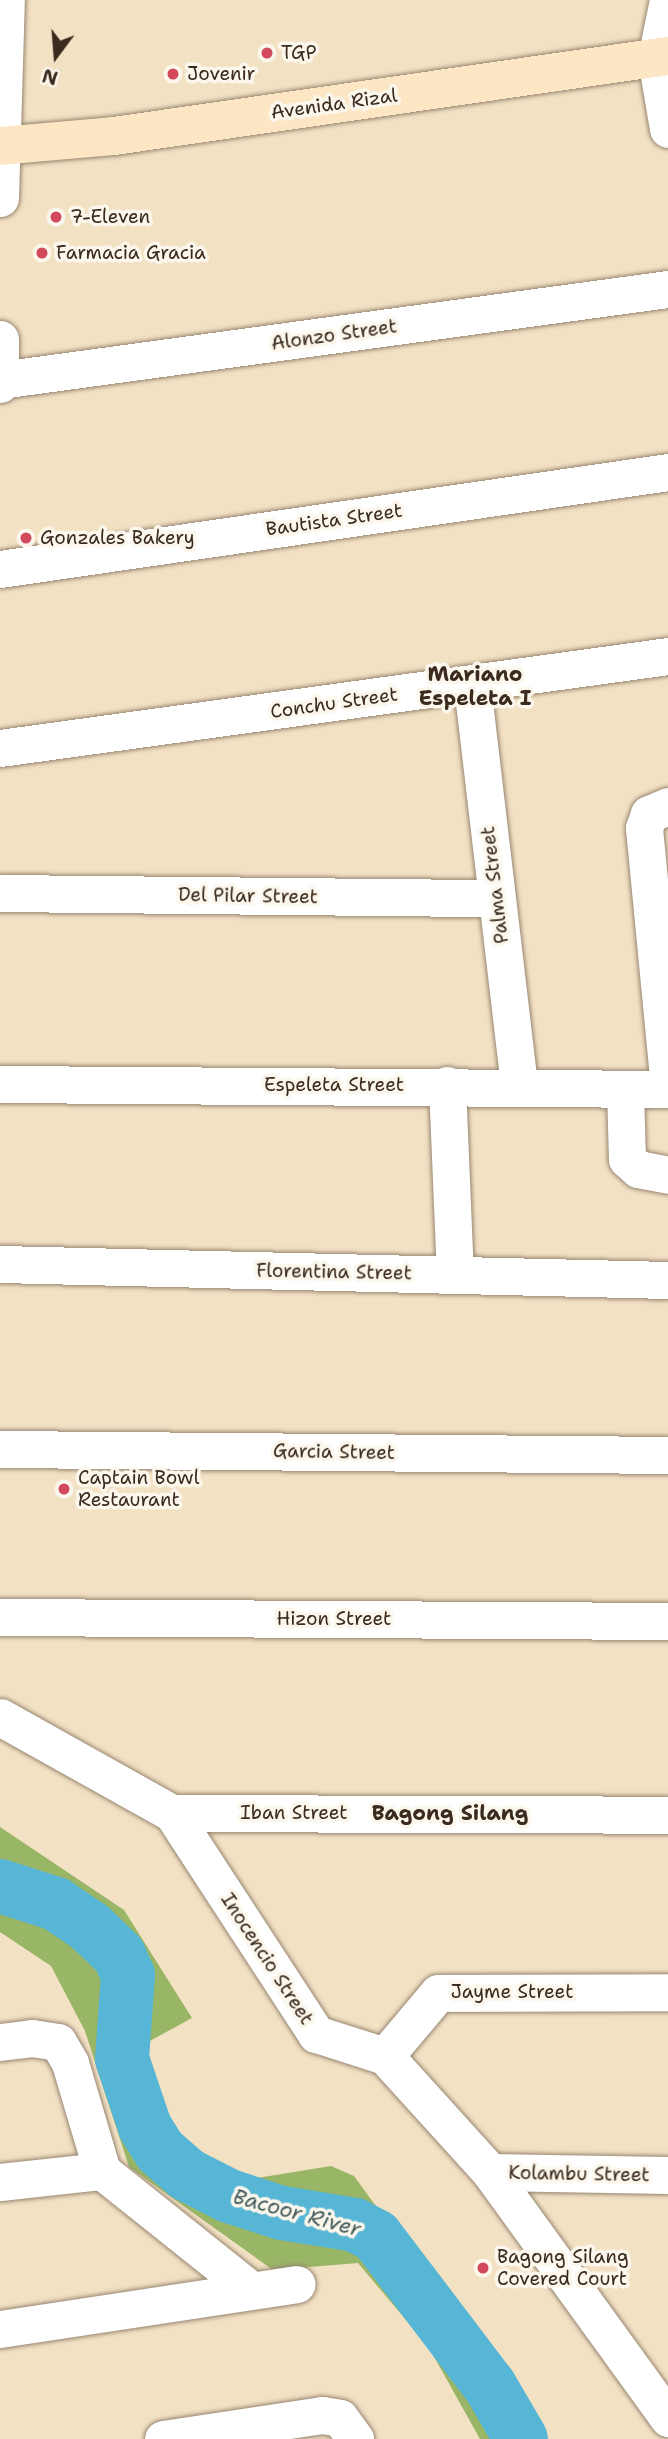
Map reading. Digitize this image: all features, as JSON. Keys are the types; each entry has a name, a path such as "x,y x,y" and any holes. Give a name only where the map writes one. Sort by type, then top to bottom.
{"main road":[{"name":"Avenida Rizal","path":"0,146 114,136 662,57"}],"street":[{"path":"0,198 6,0"},
{"path":"668,0 662,57 668,130"},
{"name":"Alonzo Street","path":"0,382 668,289"},
{"path":"0,339 0,382"},
{"name":"Bautista Street","path":"0,569 668,472"},
{"name":"Conchu Street","path":"0,748 668,656"},
{"name":"Palma Street","path":"472,685 519,1085"},
{"path":"658,810 644,828 668,1077"},
{"name":"Del Pilar Street","path":"0,893 496,898"},
{"name":"Espeleta Street","path":"0,1084 519,1085 668,1089"},
{"path":"447,1085 455,1275"},
{"path":"625,1088 627,1158 638,1169 668,1175"},
{"name":"Florentina Street","path":"0,1264 668,1280"},
{"name":"Garcia Street","path":"0,1449 668,1455"},
{"name":"Hizon Street","path":"0,1617 668,1621"},
{"name":"Inocencio Street","path":"0,1717 172,1813 316,2034 385,2056 491,2172 663,2401"},
{"name":"Iban Street","path":"172,1813 668,1815"},
{"name":"Jayme Street","path":"385,2056 438,1993 668,1992"},
{"path":"0,2042 32,2038 58,2042 70,2063 102,2171 251,2290"},
{"path":"0,2182 102,2171"},
{"name":"Kolambu Street","path":"491,2172 668,2175"},
{"path":"0,2329 297,2284"},
{"path":"168,2439 321,2415 348,2428"}],"green space":[{"path":"0,1827 124,1910 192,2018 126,2054 158,2127 220,2167 257,2178 331,2166 354,2176 487,2359 534,2439 480,2439 428,2346 358,2263 273,2270 129,2167 85,2031 51,1966 0,1932"}],"waterway":[{"name":"Bacoor River","path":"0,1886 56,1904 90,1927 119,1955 128,1975 122,2059 145,2127 160,2151 186,2174 229,2196 282,2213 355,2225 376,2236 490,2386 521,2439"}],"place":[{"name":"TGP","path":"267,53"},
{"name":"Jovenir","path":"173,74"},
{"name":"7-Eleven","path":"56,217"},
{"name":"Farmacia Gracia","path":"42,253"},
{"name":"Gonzales Bakery","path":"26,538"},
{"name":"Captain Bowl Restaurant","path":"64,1489"},
{"name":"Bagong Silang Covered Court","path":"483,2268"}],"district":[{"name":"Mariano Espeleta I","path":"475,686"},
{"name":"Bagong Silang","path":"450,1813"}]}
